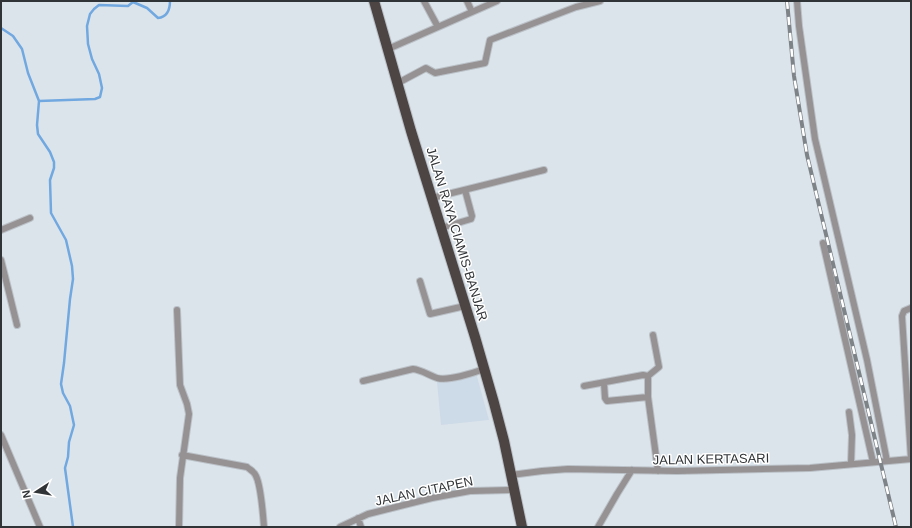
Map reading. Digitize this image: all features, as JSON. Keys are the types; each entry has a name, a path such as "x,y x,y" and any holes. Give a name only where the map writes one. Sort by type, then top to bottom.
{"highway":[{"name":"JALAN RAYA CIAMIS-BANJAR","path":"374,1 484,369 504,441 522,527"}],"street":[{"path":"424,1 438,27"},
{"path":"467,1 472,12"},
{"path":"388,49 497,1"},
{"path":"398,83 427,68 435,73 485,62 490,40 575,4 600,1"},
{"path":"797,1 798,26 815,139 866,360 887,461"},
{"path":"432,198 544,170"},
{"path":"442,228 472,219 465,190"},
{"path":"1,230 30,218"},
{"path":"823,243 873,462"},
{"path":"1,260 3,278 17,325"},
{"path":"420,281 430,314 465,306"},
{"path":"911,308 904,311 902,316 909,366 911,459"},
{"path":"177,310 180,385 189,414 182,455 179,527"},
{"path":"584,386 643,375 648,376 659,367 654,335"},
{"path":"364,381 413,369 421,370 435,378 443,379 484,369"},
{"path":"648,376 648,397 658,471"},
{"path":"604,383 605,398 608,401 648,397"},
{"path":"849,412 852,435 851,464"},
{"path":"1,435 40,527"},
{"path":"182,455 246,467 254,472 257,476 264,527"},
{"name":"JALAN KERTASARI","path":"511,475 568,469 658,471 788,469 911,459"},
{"path":"598,527 632,470"},
{"name":"JALAN CITAPEN","path":"340,527 358,518 395,507 457,494 479,491 514,490"},
{"path":"358,518 361,527"}],"shaded area":[{"path":"476,373 489,420 441,425 437,382"}],"waterway":[{"path":"39,101 95,99 100,97 102,88 99,74 92,59 88,44 87,26 90,14 99,5 128,6 133,2 147,8 158,18 166,15 170,1"},
{"path":"1,28 13,36 22,49 28,73 39,101 37,125 38,134 50,152 54,162 54,168 50,180 51,213 66,240 72,266 73,279 61,384 63,393 70,406 74,425 69,442 68,457 65,468 73,527"}],"railway":[{"path":"787,1 794,76 807,155 896,527"}]}
